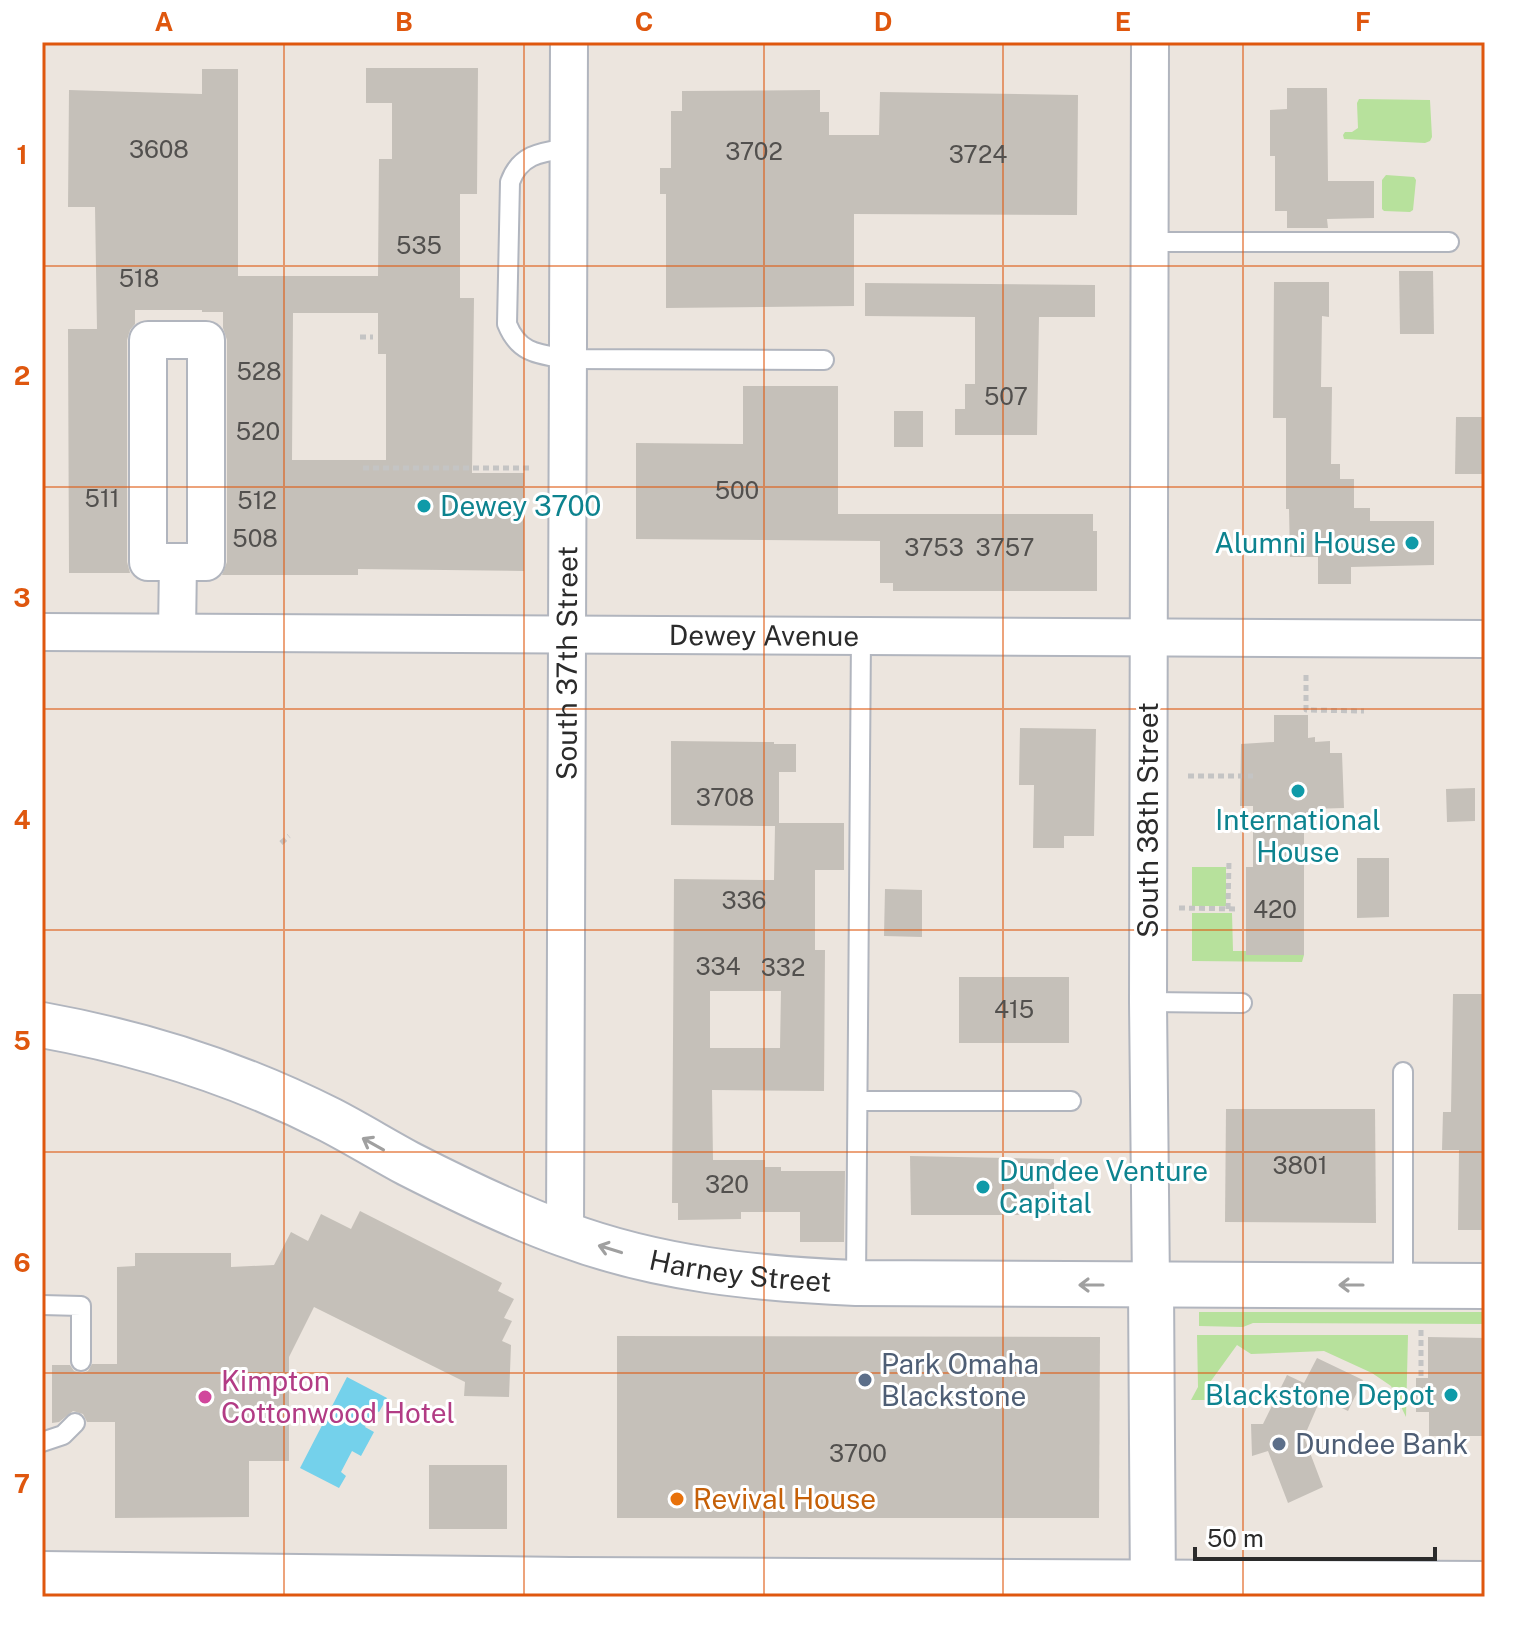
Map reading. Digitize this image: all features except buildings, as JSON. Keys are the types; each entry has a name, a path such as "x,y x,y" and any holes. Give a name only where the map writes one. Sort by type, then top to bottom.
{"main road":[{"name":"Harney Street","path":"42,1025 154,1051 242,1081 330,1120 509,1213 615,1251 713,1272 856,1283 1485,1286"},
{"name":"South 38th Street","path":"1151,1285 1153,1590"},
{"path":"42,1574 107,1586 1153,1590 1485,1584"}],"street":[{"name":"South 37th Street","path":"565,1235 569,42"},
{"name":"South 38th Street","path":"1150,42 1148,1002 1151,1285"},
{"path":"148,340 206,340 206,562 178,562 148,562 148,340"},
{"path":"177,632 178,562"},
{"name":"Dewey Avenue","path":"42,632 1485,639"}],"lane":[{"path":"568,148 542,152 525,159 510,182 507,324 512,338 529,351 568,359 824,360"},
{"path":"1149,242 1449,242"},
{"path":"856,1283 861,636"},
{"path":"1148,1002 1242,1003"},
{"path":"1403,1072 1403,1286"},
{"path":"858,1101 1071,1101"},
{"path":"42,1305 81,1306 81,1361"},
{"path":"42,1442 63,1435 75,1423"}],"path":[{"path":"360,337 373,337"},
{"path":"363,468 533,468"},
{"path":"1306,675 1306,710 1364,711"},
{"path":"1188,776 1253,776"},
{"path":"281,843 289,836"},
{"path":"1228,909 1229,860"},
{"path":"1174,908 1237,909"},
{"path":"1421,1330 1421,1376"}],"green space":[{"path":"1359,99 1430,100 1430,141 1344,139 1345,132 1358,128"},
{"path":"1386,175 1414,177 1413,210 1382,209 1382,180"},
{"path":"1192,867 1226,867 1226,906 1192,906"},
{"path":"1192,913 1232,913 1233,951 1246,951 1246,955 1304,955 1302,962 1192,961"},
{"path":"1199,1312 1485,1312 1485,1324 1253,1323 1243,1327 1199,1326"},
{"path":"1197,1335 1408,1335 1406,1417 1391,1386 1372,1373 1324,1351 1251,1354 1237,1345 1208,1385 1228,1400 1191,1400 1198,1387"}],"water":[{"path":"347,1377 387,1398 379,1412 374,1410 365,1427 374,1432 361,1456 352,1451 341,1472 346,1476 339,1488 300,1468"}],"place":[{"name":"Dewey 3700","path":"424,506"},
{"name":"Alumni House","path":"1412,543"},
{"name":"International House","path":"1298,791"},
{"name":"Dundee Venture Capital","path":"983,1187"},
{"name":"Park Omaha Blackstone","path":"865,1380"},
{"name":"Blackstone Depot","path":"1451,1395"},
{"name":"Kimpton Cottonwood Hotel","path":"205,1397"},
{"name":"Dundee Bank","path":"1279,1444"},
{"name":"Revival House","path":"677,1499"}]}
